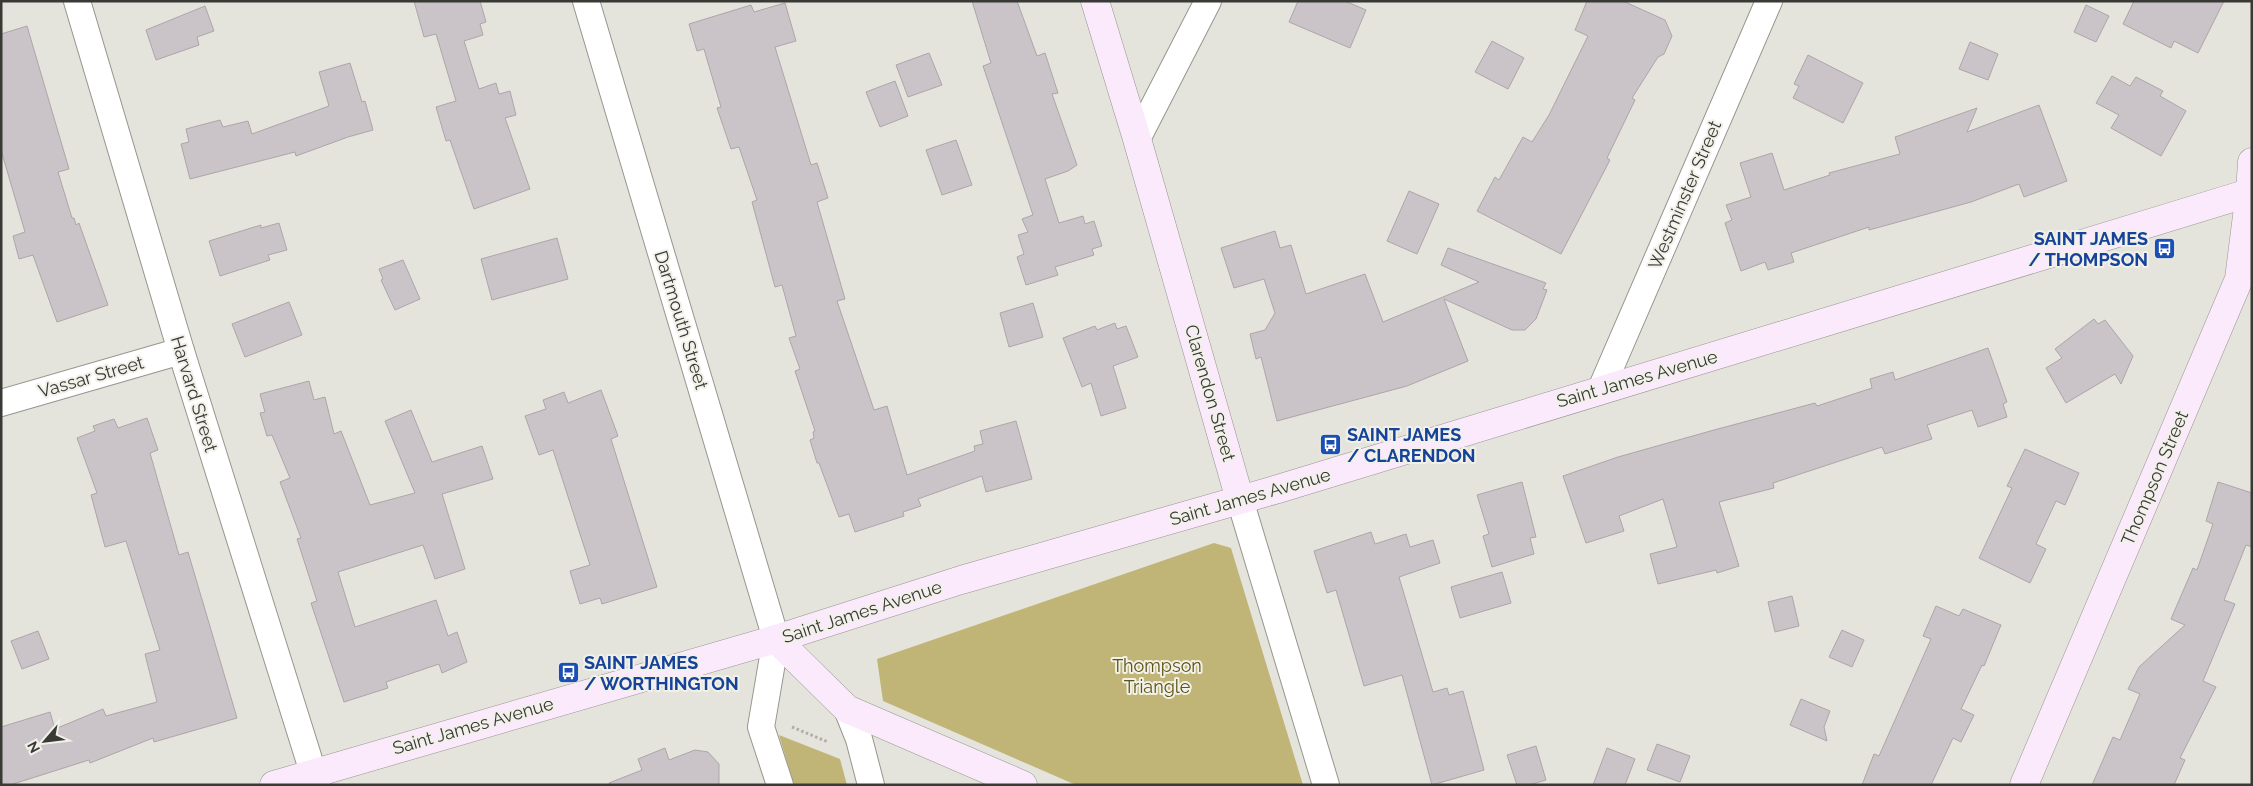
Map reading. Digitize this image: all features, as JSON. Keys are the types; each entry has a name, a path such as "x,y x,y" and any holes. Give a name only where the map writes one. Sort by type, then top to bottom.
{"main road":[{"name":"Clarendon Street","path":"1095,1 1137,139 1240,500"},
{"name":"Thompson Street","path":"2024,785 2239,279 2251,192 2252,162"},
{"name":"Saint James Avenue","path":"274,785 315,779 776,639 961,580 1240,500 2251,192"},
{"path":"776,639 847,709 1023,785"}],"street":[{"name":"Harvard Street","path":"77,1 180,351 315,779"},
{"name":"Dartmouth Street","path":"586,1 776,639"},
{"path":"1137,139 1208,1"},
{"name":"Westminster Street","path":"1601,389 1769,1"},
{"name":"Vassar Street","path":"1,403 180,351"},
{"name":"Clarendon Street","path":"1240,500 1326,785"},
{"path":"776,639 761,727 780,785"},
{"path":"847,709 871,785"}],"path":[{"path":"788,726 837,745"}],"green space":[{"name":"Thompson Triangle","path":"1214,543 1231,548 1303,785 1076,785 883,701 877,659"},
{"path":"779,735 840,759 847,785 794,785"}],"building":[{"path":"414,1 480,1 486,22 480,24 483,35 464,41 479,89 496,83 499,94 510,91 516,115 505,118 530,189 474,209 450,140 446,141 436,107 456,101 436,34 424,37"},
{"path":"972,1 1017,1 1037,56 1045,53 1058,93 1052,94 1077,165 1068,171 1045,179 1059,223 1083,216 1085,224 1094,221 1102,246 1092,249 1094,255 1055,267 1058,275 1026,285 1017,257 1024,254 1018,235 1028,232 1022,219 1033,215 983,66 991,63"},
{"path":"1298,1 1345,1 1366,10 1350,48 1289,22"},
{"path":"1587,1 1623,1 1665,20 1672,36 1664,54 1658,57 1632,98 1635,100 1607,158 1610,160 1561,254 1477,211 1495,177 1499,180 1523,137 1532,142 1549,115 1588,36 1575,30"},
{"path":"2134,1 2224,1 2198,53 2174,41 2171,48 2123,24"},
{"path":"785,3 796,41 775,47 811,165 817,163 828,198 817,202 845,299 837,301 874,410 887,406 907,475 975,451 974,446 983,444 980,431 1016,421 1032,479 986,492 982,476 918,499 921,506 903,512 904,516 855,532 849,514 839,517 819,463 817,463 810,440 814,438 813,432 815,431 795,371 800,369 789,338 796,336 782,285 775,287 752,202 757,200 739,147 731,149 717,108 721,107 704,49 697,51 689,24 751,5 754,12"},
{"path":"2086,5 2109,16 2096,42 2074,32"},
{"path":"205,6 214,31 197,37 199,45 156,60 146,30"},
{"path":"27,26 69,169 58,172 72,218 74,218 76,225 79,223 108,305 57,322 33,255 19,259 13,236 25,232 1,150 1,34"},
{"path":"1492,41 1524,58 1508,89 1475,72"},
{"path":"1970,42 1998,54 1988,80 1959,69"},
{"path":"929,53 942,85 908,97 896,65"},
{"path":"1808,55 1863,83 1843,123 1793,98 1799,86 1794,84"},
{"path":"350,63 362,102 365,101 373,130 296,156 295,152 190,179 181,144 189,142 186,129 220,120 223,127 248,121 252,134 329,106 319,72"},
{"path":"2112,76 2130,86 2136,77 2163,91 2160,96 2186,111 2161,156 2111,128 2119,115 2096,103"},
{"path":"895,81 908,116 880,127 866,92"},
{"path":"2039,105 2067,181 2024,197 2019,184 1971,202 1869,230 1869,227 1791,253 1794,262 1768,270 1765,262 1741,271 1725,223 1732,220 1726,205 1751,197 1740,163 1772,153 1784,190 1830,175 1829,173 1900,154 1895,137 1977,108 1967,132"},
{"path":"956,140 972,185 942,195 926,150"},
{"path":"1409,191 1439,204 1417,254 1387,241"},
{"path":"279,223 287,250 268,255 270,260 220,276 209,241 261,225 261,228"},
{"path":"1275,231 1280,248 1291,245 1306,294 1365,274 1383,322 1479,282 1441,265 1448,248 1546,283 1543,289 1547,290 1536,319 1525,330 1512,330 1444,299 1468,361 1407,386 1277,421 1261,357 1256,359 1250,334 1265,330 1275,313 1264,279 1234,288 1221,248"},
{"path":"557,238 568,279 492,300 481,259"},
{"path":"403,260 420,299 395,310 381,280 383,279 379,269"},
{"path":"289,302 302,335 245,357 232,324"},
{"path":"1033,303 1043,337 1009,347 1000,313"},
{"path":"2094,319 2098,324 2105,320 2133,356 2121,384 2115,374 2066,403 2046,368 2062,358 2055,349"},
{"path":"1115,323 1117,329 1126,326 1138,357 1113,366 1126,408 1101,416 1091,383 1082,387 1063,338 1095,326 1097,330"},
{"path":"1988,348 2007,402 2003,404 2007,417 1978,427 1972,410 1927,425 1932,439 1885,454 1882,447 1773,483 1774,488 1719,502 1739,566 1717,573 1716,570 1658,584 1650,554 1677,547 1663,499 1619,516 1624,531 1586,543 1563,476 1618,457 1714,430 1815,403 1817,406 1872,388 1870,379 1893,372 1895,380"},
{"path":"309,381 314,400 325,397 334,434 341,431 370,505 415,493 385,421 411,410 432,462 482,446 493,479 442,494 465,569 435,579 423,545 338,572 355,627 436,600 448,636 457,632 467,662 442,673 439,664 386,682 388,688 344,702 311,603 317,601 297,539 301,538 280,482 290,478 272,435 267,436 260,413 265,412 260,394"},
{"path":"601,390 618,436 611,439 657,587 602,604 600,598 580,604 570,571 590,565 553,450 539,455 525,416 546,409 543,400 564,392 568,403"},
{"path":"147,418 158,450 150,453 179,555 188,552 237,718 154,742 153,738 90,763 89,760 10,785 1,785 1,727 50,712 55,729 103,709 106,716 157,702 145,654 160,650 126,541 105,547 91,495 97,493 77,438 95,431 93,426 114,419 118,428"},
{"path":"2025,449 2079,473 2065,505 2056,501 2036,544 2046,549 2030,583 1979,558 2012,488 2007,486"},
{"path":"1522,482 1536,537 1530,538 1534,554 1492,567 1483,536 1489,534 1477,495"},
{"path":"2218,482 2252,493 2252,547 2246,545 2224,600 2235,604 2203,681 2216,687 2180,758 2185,760 2174,785 2092,785 2113,737 2120,740 2140,694 2128,689 2139,667 2185,625 2171,619 2193,568 2197,570 2213,524 2206,521"},
{"path":"1371,532 1375,544 1406,534 1410,547 1433,540 1440,563 1399,577 1433,692 1447,688 1449,695 1463,691 1484,770 1432,785 1402,675 1364,686 1336,590 1327,593 1314,551"},
{"path":"1502,572 1511,603 1460,618 1451,587"},
{"path":"1792,596 1799,626 1775,632 1768,602"},
{"path":"1936,606 1959,616 1963,609 2001,625 1984,666 1982,665 1961,709 1974,715 1961,742 1953,738 1931,785 1862,785 1874,754 1879,756 1931,639 1923,636"},
{"path":"1842,630 1864,640 1852,667 1829,657"},
{"path":"38,631 49,659 22,669 11,641"},
{"path":"1801,699 1830,711 1824,727 1827,741 1790,725"},
{"path":"1657,744 1690,756 1680,782 1647,770"},
{"path":"1536,746 1546,780 1529,785 1517,785 1507,755"},
{"path":"665,748 669,760 695,750 708,752 719,764 719,785 610,785 609,783 642,770 638,759"},
{"path":"1607,748 1635,759 1625,785 1593,785"}],"place":[{"name":"SAINT JAMES / THOMPSON","path":"2164,249"},
{"name":"SAINT JAMES / CLARENDON","path":"1331,445"},
{"name":"SAINT JAMES / WORTHINGTON","path":"568,673"}]}
